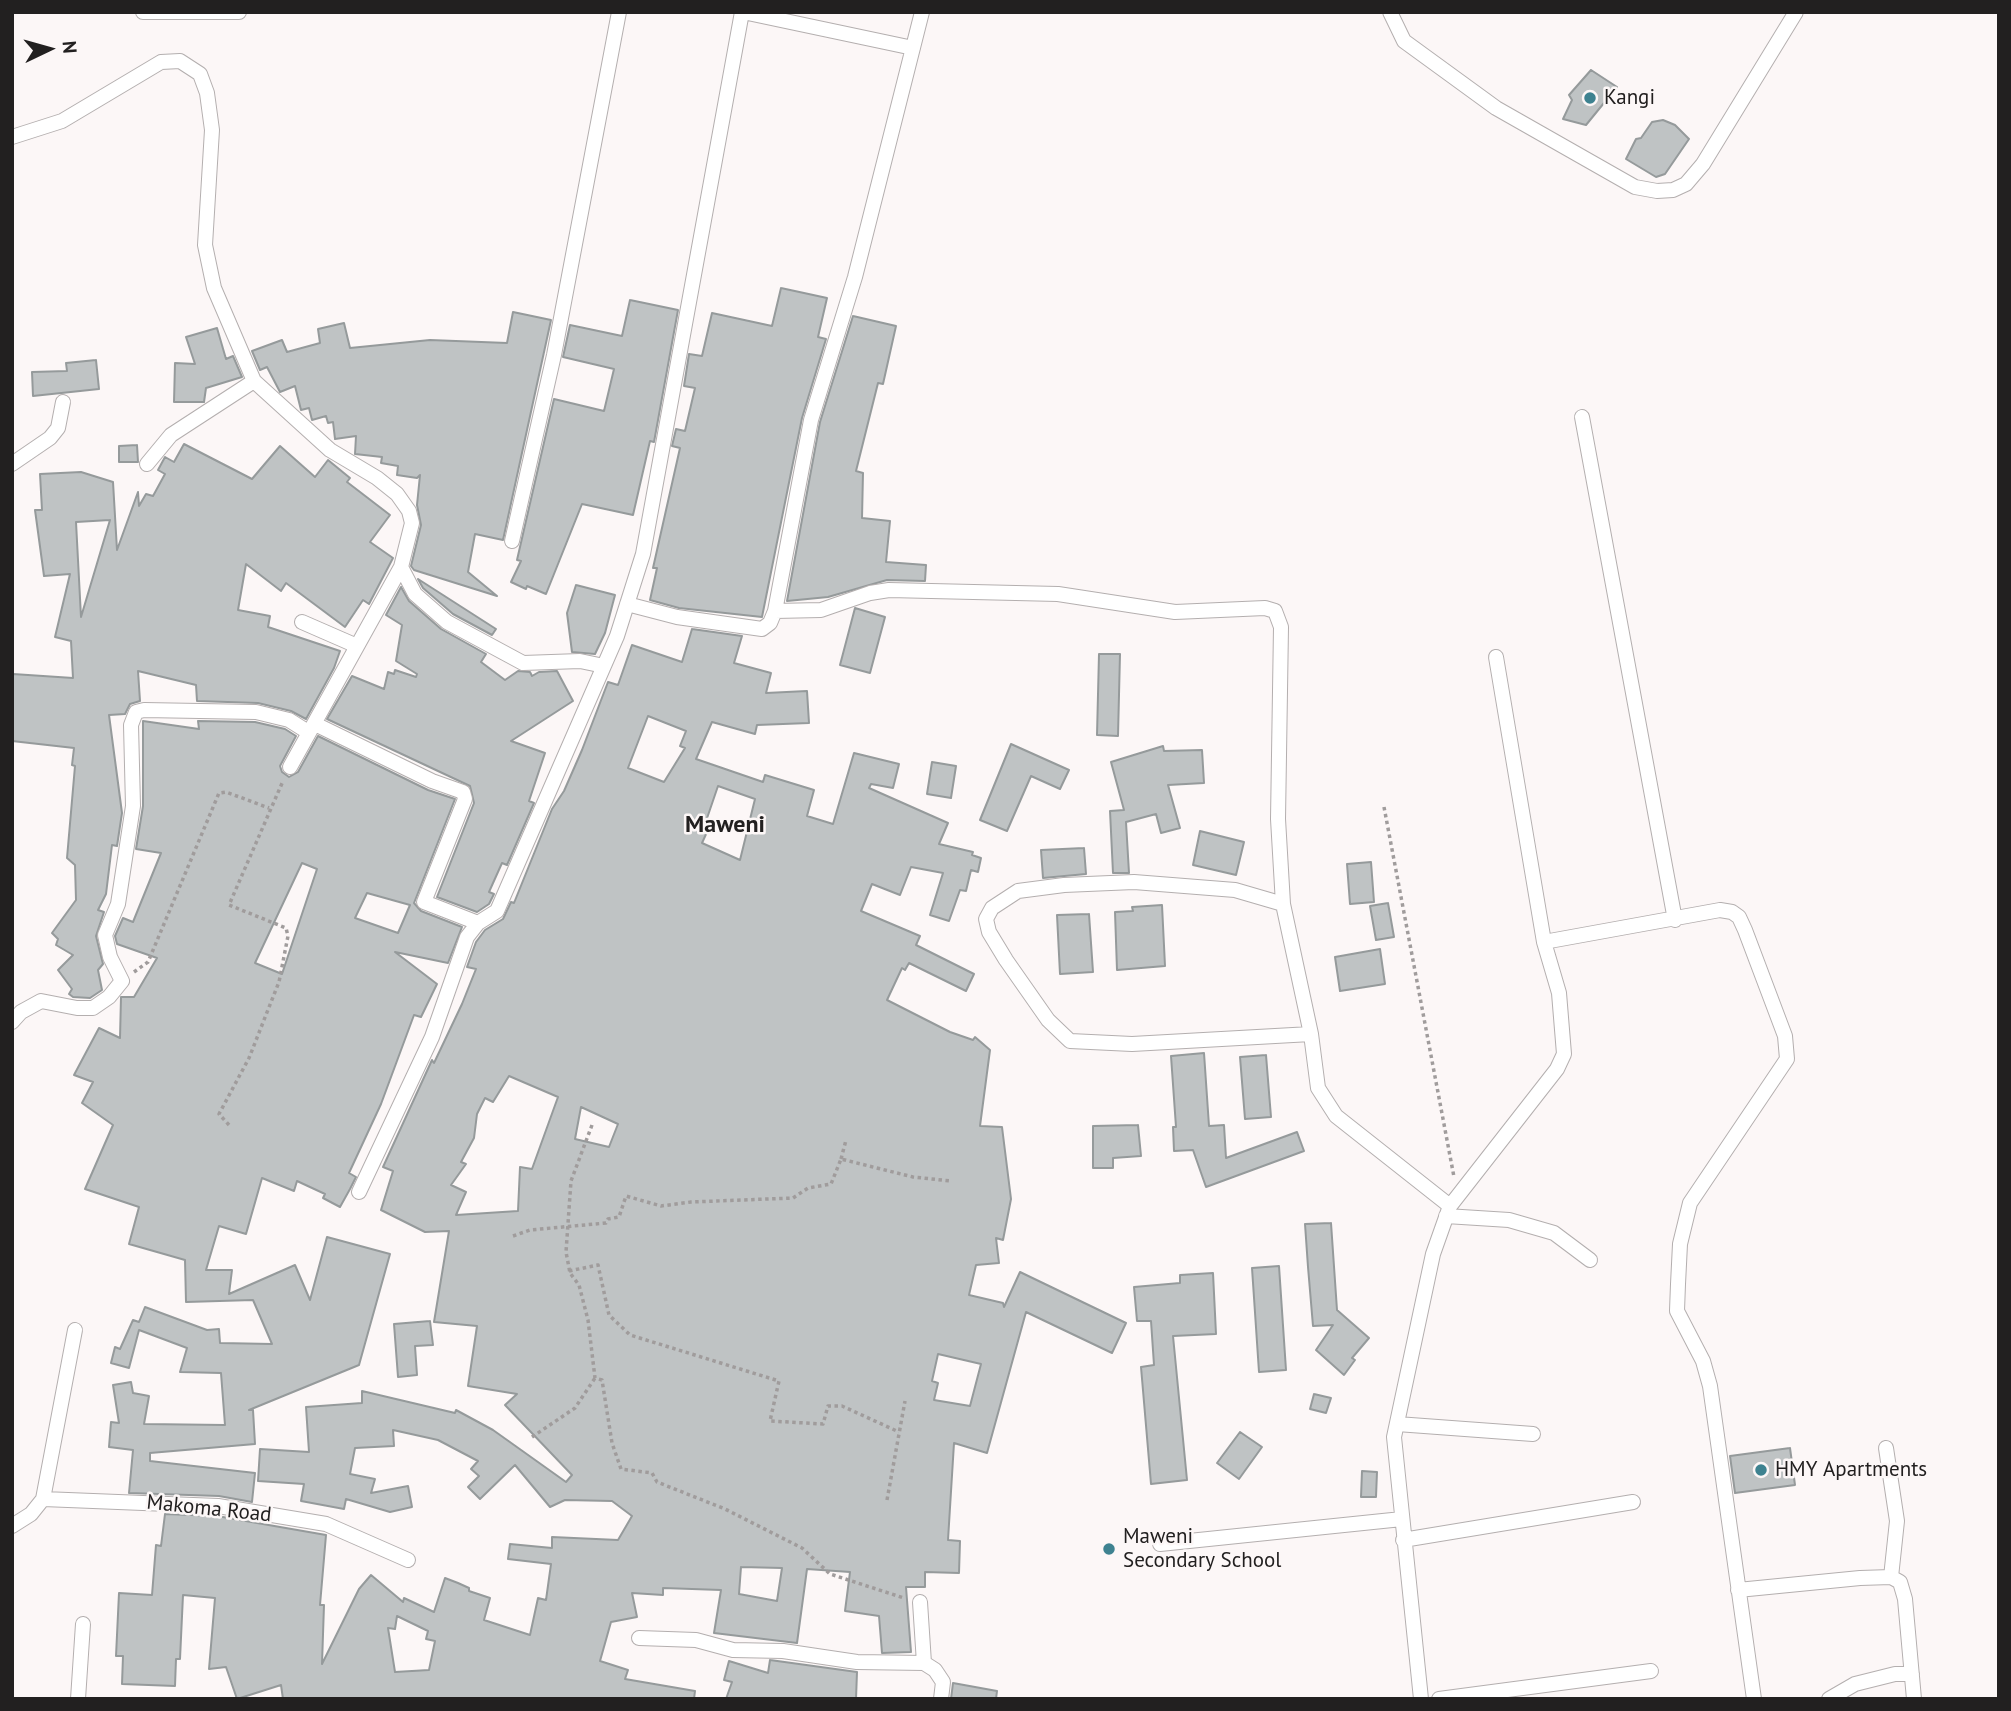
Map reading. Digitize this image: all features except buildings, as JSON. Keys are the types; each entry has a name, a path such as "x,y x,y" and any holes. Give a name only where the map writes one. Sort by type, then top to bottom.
{"street":[{"path":"143,12 239,12"},
{"path":"512,541 554,355 619,12"},
{"path":"359,1192 432,1037 467,937 478,923 497,911 604,666 627,604 643,554 742,12 913,48"},
{"path":"627,604 677,617 762,629 770,623 775,611 811,420 855,277 922,12"},
{"path":"1390,12 1404,41 1496,108 1635,187 1657,191 1673,190 1686,184 1703,164 1796,12"},
{"path":"12,136 62,121 161,62 180,61 200,74 207,93 212,130 205,245 214,288 254,382 330,450 377,478 397,494 409,511 412,523 401,566 290,767"},
{"path":"147,464 171,435 254,382"},
{"path":"12,464 50,438 58,428 63,402"},
{"path":"1582,417 1675,920"},
{"path":"401,566 415,594 447,622 489,647 523,663 580,661 604,666"},
{"path":"775,611 821,610 870,593 889,590 1058,594 1175,612 1265,608 1275,611 1281,627 1278,819 1283,904 1311,1034 1318,1088 1336,1116 1451,1206 1554,1233 1590,1260"},
{"path":"302,622 357,646"},
{"path":"1421,1699 1394,1437 1433,1254 1451,1206 1557,1069 1564,1054 1559,993 1545,942 1496,657"},
{"path":"12,1022 21,1012 41,1001 77,1008 93,1008 108,998 122,981 110,957 105,936 118,904 133,806 131,725 136,712 256,712 289,720 464,793 424,902 478,923"},
{"path":"1283,904 1235,890 1134,882 1064,884 1018,891 992,908 986,919 989,932 1006,960 1048,1020 1070,1041 1132,1044 1311,1034"},
{"path":"1545,942 1720,910 1732,912 1739,917 1785,1036 1787,1059 1690,1203 1680,1244 1677,1311 1703,1361 1710,1386 1754,1699"},
{"path":"12,1526 31,1514 43,1499 75,1330"},
{"path":"1397,1424 1533,1434"},
{"path":"1886,1448 1897,1521 1891,1577"},
{"name":"Makoma Road","path":"43,1499 218,1506 326,1524 408,1560"},
{"path":"1403,1540 1633,1502"},
{"path":"1160,1544 1402,1519"},
{"path":"1738,1590 1891,1577 1899,1582 1905,1599 1914,1699"},
{"path":"920,1602 924,1662"},
{"path":"78,1699 83,1624"},
{"path":"639,1638 696,1640 733,1650 783,1651 857,1662 924,1662 935,1670 943,1682 941,1699"},
{"path":"1439,1699 1651,1671"},
{"path":"1829,1699 1855,1684 1895,1674 1912,1674"}],"path":[{"path":"229,1125 219,1114 248,1058 279,982 288,936 286,928 229,905 269,808 290,767"},
{"path":"122,981 148,962 219,793 226,792 269,808"},
{"path":"1384,807 1451,1206"},
{"path":"533,1437 575,1408 596,1378 588,1320 579,1285 569,1271 566,1252 571,1181 592,1125"},
{"path":"513,1236 530,1230 606,1223 608,1219 619,1217 626,1196 661,1206 691,1202 793,1198 808,1188 831,1184 846,1140"},
{"path":"841,1158 913,1177 951,1181"},
{"path":"569,1271 598,1265 609,1315 630,1335 779,1381 770,1421 822,1424 828,1406 842,1406 900,1432"},
{"path":"596,1378 602,1380 612,1443 621,1469 652,1473 657,1482 761,1527 802,1548 830,1574 920,1602"},
{"path":"887,1500 905,1401"}],"place":[{"name":"Kangi","path":"1590,98"},
{"name":"HMY Apartments","path":"1761,1470"},
{"name":"Maweni Secondary School","path":"1109,1549"}],"district":[{"name":"Maweni","path":"725,825"}]}
